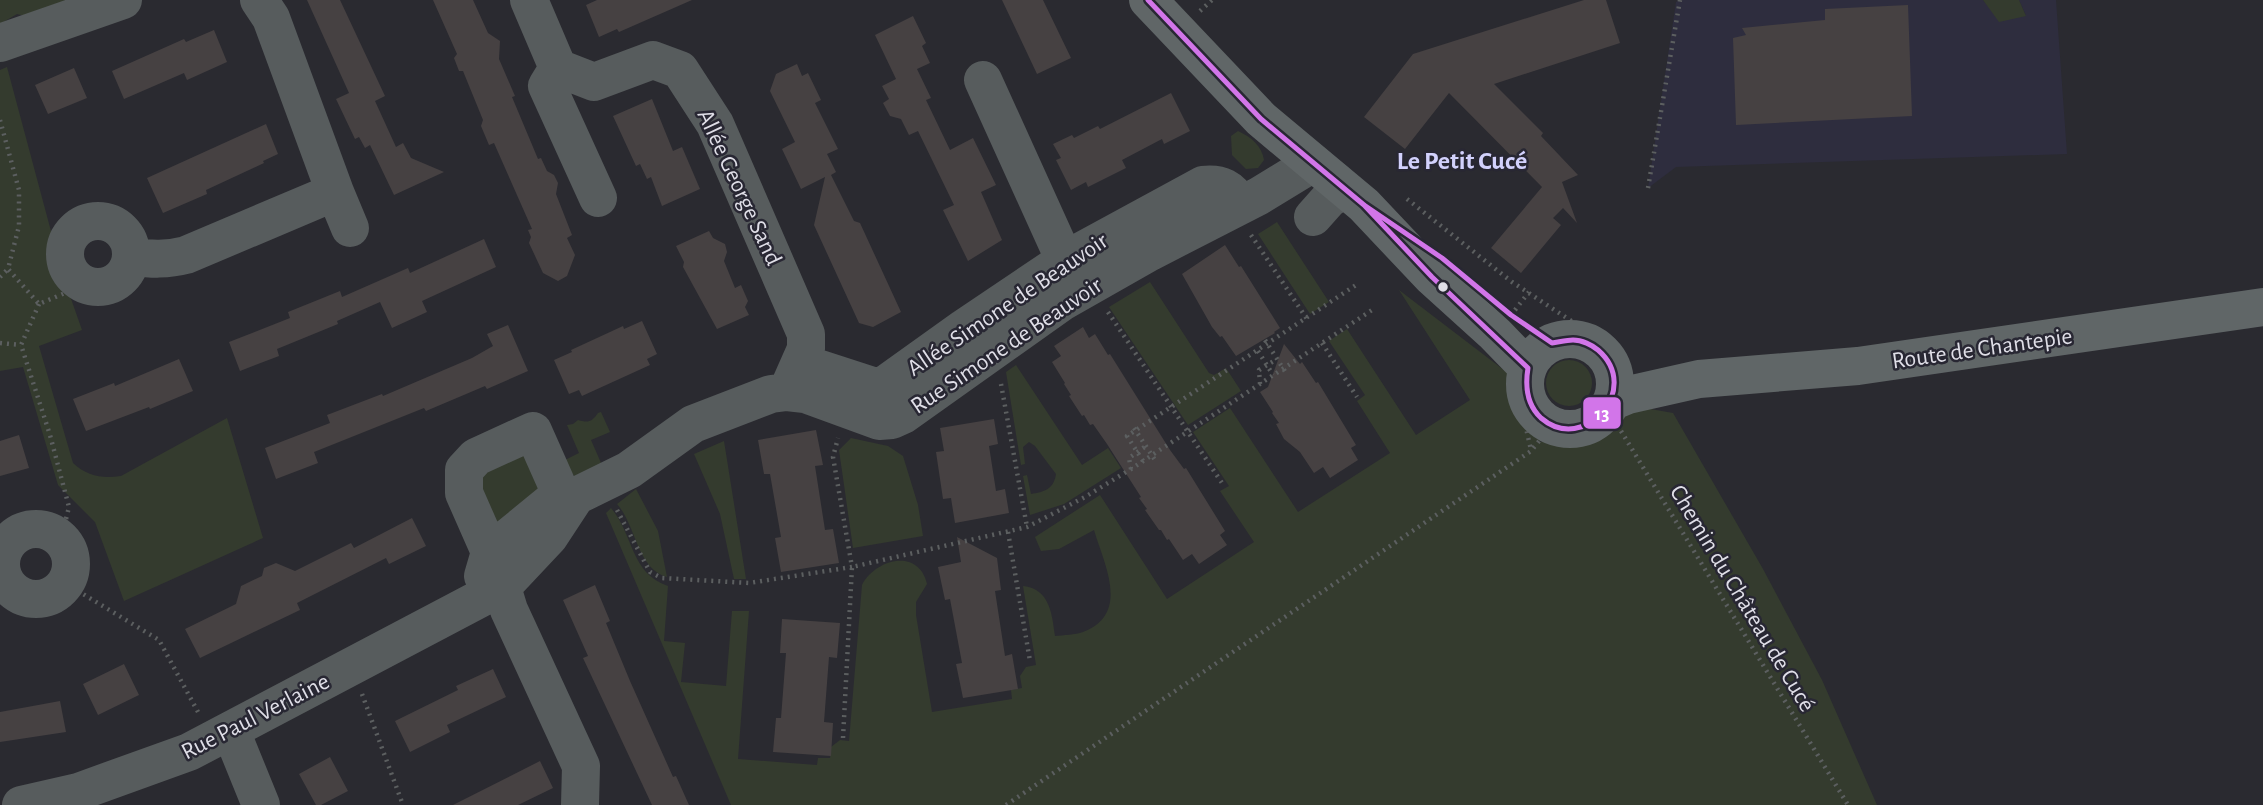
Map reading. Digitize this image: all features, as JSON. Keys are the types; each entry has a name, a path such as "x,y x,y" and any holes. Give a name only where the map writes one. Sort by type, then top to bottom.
{"main road":[{"path":"1148,0 1261,119 1364,205 1432,277 1495,334 1582,373 1596,420 1575,428 1552,425 1542,420 1528,401 1525,390 1582,373"},
{"name":"Route de Chantepie","path":"1582,373 1651,371 1699,379 1858,366 2263,307"}],"street":[{"path":"0,43 123,0"},
{"path":"259,0 271,18 350,228"},
{"path":"529,0 558,68 594,82 583,119 567,126"},
{"name":"Allée George Sand","path":"594,82 653,60 680,70 715,124 806,334 806,349 795,377"},
{"path":"558,68 547,86 598,198"},
{"path":"983,80 1078,279"},
{"path":"1313,217 1337,194 1324,172"},
{"name":"Rue Simone de Beauvoir","path":"577,492 629,470 693,424 756,398 795,377 804,394 879,422 892,420 903,415 995,348 1078,279 1259,196 1324,172"},
{"path":"132,257 154,260 186,255 335,191"},
{"path":"104,220 115,225 128,237 132,257 122,278 104,287 92,287 76,280 68,267 65,249 74,230 82,224 104,220"},
{"name":"Allée Simone de Beauvoir","path":"795,377 883,386 964,328 1078,279"},
{"path":"577,492 533,431 476,457 464,470 464,493 490,579 509,610 582,766 580,805"},
{"name":"Rue Paul Verlaine","path":"21,805 78,792 189,751 351,666 490,579 549,537 577,492"},
{"path":"38,528 51,531 61,539 71,557 71,569 67,581 60,589 50,596 34,599 11,589 0,567 2,546 26,530 38,528"},
{"path":"221,736 261,805"}],"path":[{"path":"1648,188 1680,0"},
{"path":"0,120 19,190 19,226 8,269 0,277"},
{"path":"1237,206 1307,318"},
{"path":"8,269 39,304"},
{"path":"1078,279 1171,407 1224,486"},
{"path":"61,539 69,507 22,345 39,304 65,293 76,280"},
{"path":"1143,461 1127,436 1356,285"},
{"name":"Chemin du Château de Cucé","path":"1529,292 1559,315 1579,326 1582,373 1615,422 1848,805"},
{"path":"577,492 621,514 650,572 669,580 749,583 784,580 1008,532 1027,527 1131,469 1372,310"},
{"path":"1265,340 1286,373"},
{"path":"0,343 22,345"},
{"path":"1322,343 1357,397"},
{"path":"995,348 1027,527"},
{"path":"1258,351 1273,375"},
{"path":"1260,384 1259,370 1277,359"},
{"path":"843,738 852,567 833,457 834,447 849,411"},
{"path":"1006,805 1531,451 1552,425"},
{"path":"1134,428 1155,460"},
{"path":"1131,469 1129,458 1146,446"},
{"path":"1008,532 1030,661"},
{"path":"50,596 78,591 159,640 221,736"},
{"path":"351,666 403,805"}],"shaded area":[{"path":"1983,0 1988,6 2026,16 2019,0 2056,0 2067,154 1676,167 1648,188 1676,2"}],"green space":[{"path":"0,0 70,0 29,17 17,14 0,24"},
{"path":"1983,0 2019,0 2026,16 1999,22"},
{"path":"7,67 63,276 82,330 39,346 73,463 95,475 121,476 227,418 263,538 124,601 95,522 58,485 23,367 0,371 0,70"},
{"path":"1238,131 1251,139 1261,150 1264,160 1258,168 1246,169 1232,155 1231,136"},
{"path":"1277,222 1329,302 1310,314 1258,234"},
{"path":"1150,282 1209,373 1214,375 1226,368 1241,391 1188,425 1109,307"},
{"path":"1399,290 1509,374 1518,420 1541,442 1596,426 1607,417 1639,407 1673,413 1763,569 1822,680 1877,805 731,805 606,513 611,508 639,563 656,580 668,586 664,641 685,643 681,682 726,686 732,611 749,611 738,759 817,765 818,758 830,758 831,747 840,740 849,741 862,585 877,568 887,563 907,561 922,573 927,584 916,602 916,615 932,712 1012,699 1011,690 1022,688 1020,676 1026,667 1036,665 1023,586 1032,588 1044,597 1051,611 1055,636 1080,633 1098,624 1110,601 1108,572 1094,530 1059,549 1041,551 1035,537 1100,495 1167,599 1254,542 1220,491 1229,486 1193,432 1230,408 1298,512 1390,453 1357,401 1365,395 1329,341 1347,329 1416,435 1470,400"},
{"path":"1569,360 1585,367 1592,383 1585,399 1569,406 1553,399 1546,383 1553,367"},
{"path":"1016,365 1082,465 1108,448 1121,468 1064,504 1030,515 1023,476 1027,475 1031,494 1048,489 1056,474 1029,442 1023,447 1025,464 1021,465 1006,372"},
{"path":"601,412 610,432 591,440 605,472 577,479 561,462 579,453 567,425 578,420 590,421"},
{"path":"851,438 888,446 903,456 918,505 923,536 853,548 839,450"},
{"path":"724,441 746,579 734,579 720,514 694,454"},
{"path":"524,454 546,491 501,534 476,478"},
{"path":"636,489 658,531 667,577 649,565 617,504"}],"building":[{"path":"307,0 340,0 385,96 375,101 396,147 403,143 411,158 444,172 394,195 370,145 365,148 359,137 355,139 336,99 349,93"},
{"path":"433,0 473,0 488,33 500,41 499,59 515,96 512,97 538,159 541,158 547,171 554,175 558,183 556,194 572,235 567,238 575,255 567,276 558,281 543,273 529,243 531,237 528,230 532,229 494,143 489,145 481,126 483,120 463,71 459,71 454,58 457,54"},
{"path":"597,0 692,0 619,32 617,29 599,37 586,5"},
{"path":"1002,0 1043,0 1071,58 1037,74"},
{"path":"1584,0 1606,0 1620,43 1494,84 1543,133 1541,136 1578,175 1562,182 1577,223 1563,208 1553,218 1561,225 1521,273 1491,248 1542,187 1449,93 1405,149 1364,117 1413,54"},
{"path":"1908,5 1912,116 1736,125 1733,38 1746,35 1742,28 1825,20 1825,9"},
{"path":"913,16 926,43 922,46 930,63 917,69 931,98 926,100 950,150 973,138 996,185 981,192 1002,240 968,261 943,210 954,205 918,131 909,135 901,119 890,116 883,103 889,99 882,86 896,79 875,35"},
{"path":"214,30 227,62 187,80 184,73 124,99 112,71 184,39 186,42"},
{"path":"797,64 802,76 808,73 821,100 815,103 838,149 827,154 836,172 831,175 854,221 860,223 901,312 873,327 859,323 814,225 825,177 801,189 782,149 795,142 770,91 776,74"},
{"path":"74,68 87,98 48,114 35,85"},
{"path":"1171,93 1190,131 1164,144 1162,139 1122,160 1126,168 1088,187 1086,182 1071,190 1056,160 1061,158 1053,144 1072,135 1074,138 1098,126 1100,129"},
{"path":"652,99 673,151 682,147 700,189 662,206 651,177 647,179 640,164 636,166 613,116"},
{"path":"266,124 278,154 206,190 207,194 163,213 147,178"},
{"path":"709,231 713,238 725,244 727,252 724,261 735,288 741,285 748,301 745,307 749,315 717,329 683,267 684,262 676,246"},
{"path":"484,239 496,267 422,301 427,312 392,328 380,302 337,321 338,324 277,349 279,356 240,371 229,342 290,318 288,312 340,291 342,297 408,268 410,273"},
{"path":"1225,245 1280,328 1236,356 1212,327 1182,274"},
{"path":"642,321 657,354 647,359 650,365 582,396 579,390 569,394 554,360 623,326 624,329"},
{"path":"508,325 528,371 487,389 485,386 426,411 424,408 314,452 318,463 276,479 265,448 330,423 327,415 382,394 383,396 472,358 493,346 487,334"},
{"path":"1083,327 1089,338 1095,334 1108,355 1110,354 1225,531 1220,535 1227,545 1199,564 1192,554 1183,560 1169,539 1159,530 1107,444 1093,424 1090,425 1084,415 1082,416 1069,396 1071,395 1052,362 1061,356 1054,346"},
{"path":"1284,344 1300,364 1302,362 1316,383 1318,382 1356,445 1351,448 1358,460 1330,478 1323,467 1314,473 1300,452 1284,439 1276,424 1279,423 1260,392 1268,387"},
{"path":"179,359 193,391 86,431 73,399 114,383 115,386"},
{"path":"994,419 998,444 989,446 996,491 1005,489 1009,513 955,523 951,498 943,499 936,452 944,451 940,428"},
{"path":"816,430 823,465 815,466 825,530 833,529 839,563 781,572 775,538 781,537 770,474 764,474 758,440"},
{"path":"19,435 29,468 0,476 0,441"},
{"path":"412,518 426,546 389,564 386,558 297,603 300,610 200,658 185,629 236,604 241,586 262,576 264,568 276,563 295,571 351,543 354,548"},
{"path":"957,537 997,558 1001,590 995,591 1005,656 1012,654 1018,689 963,698 956,664 962,663 950,599 945,600 938,567 961,562"},
{"path":"595,585 610,621 606,623 630,681 673,777 676,776 689,805 652,805 583,658 588,656 563,600"},
{"path":"782,619 840,623 837,658 829,657 824,722 833,723 831,756 773,752 776,718 781,718 786,653 780,653"},
{"path":"124,664 139,695 98,715 83,684"},
{"path":"493,669 506,697 447,725 450,732 410,752 395,721 458,690 456,686"},
{"path":"60,701 66,732 0,742 0,712"},
{"path":"330,757 348,791 316,805 299,774"},
{"path":"540,761 553,788 518,805 453,805"}],"transit line":[{"name":"13","path":"1148,0 1261,119"},
{"name":"13","path":"1261,119 1364,205"},
{"name":"13","path":"1261,119 1364,205"},
{"name":"13","path":"1364,205 1442,258 1511,315 1552,343 1576,340 1598,350 1610,366 1614,382 1611,398 1602,412 1590,423 1574,428 1558,427 1541,418 1532,407 1528,394 1528,368 1432,277 1364,205"}],"district":[{"name":"Le Petit Cucé","path":"1462,160"}]}
